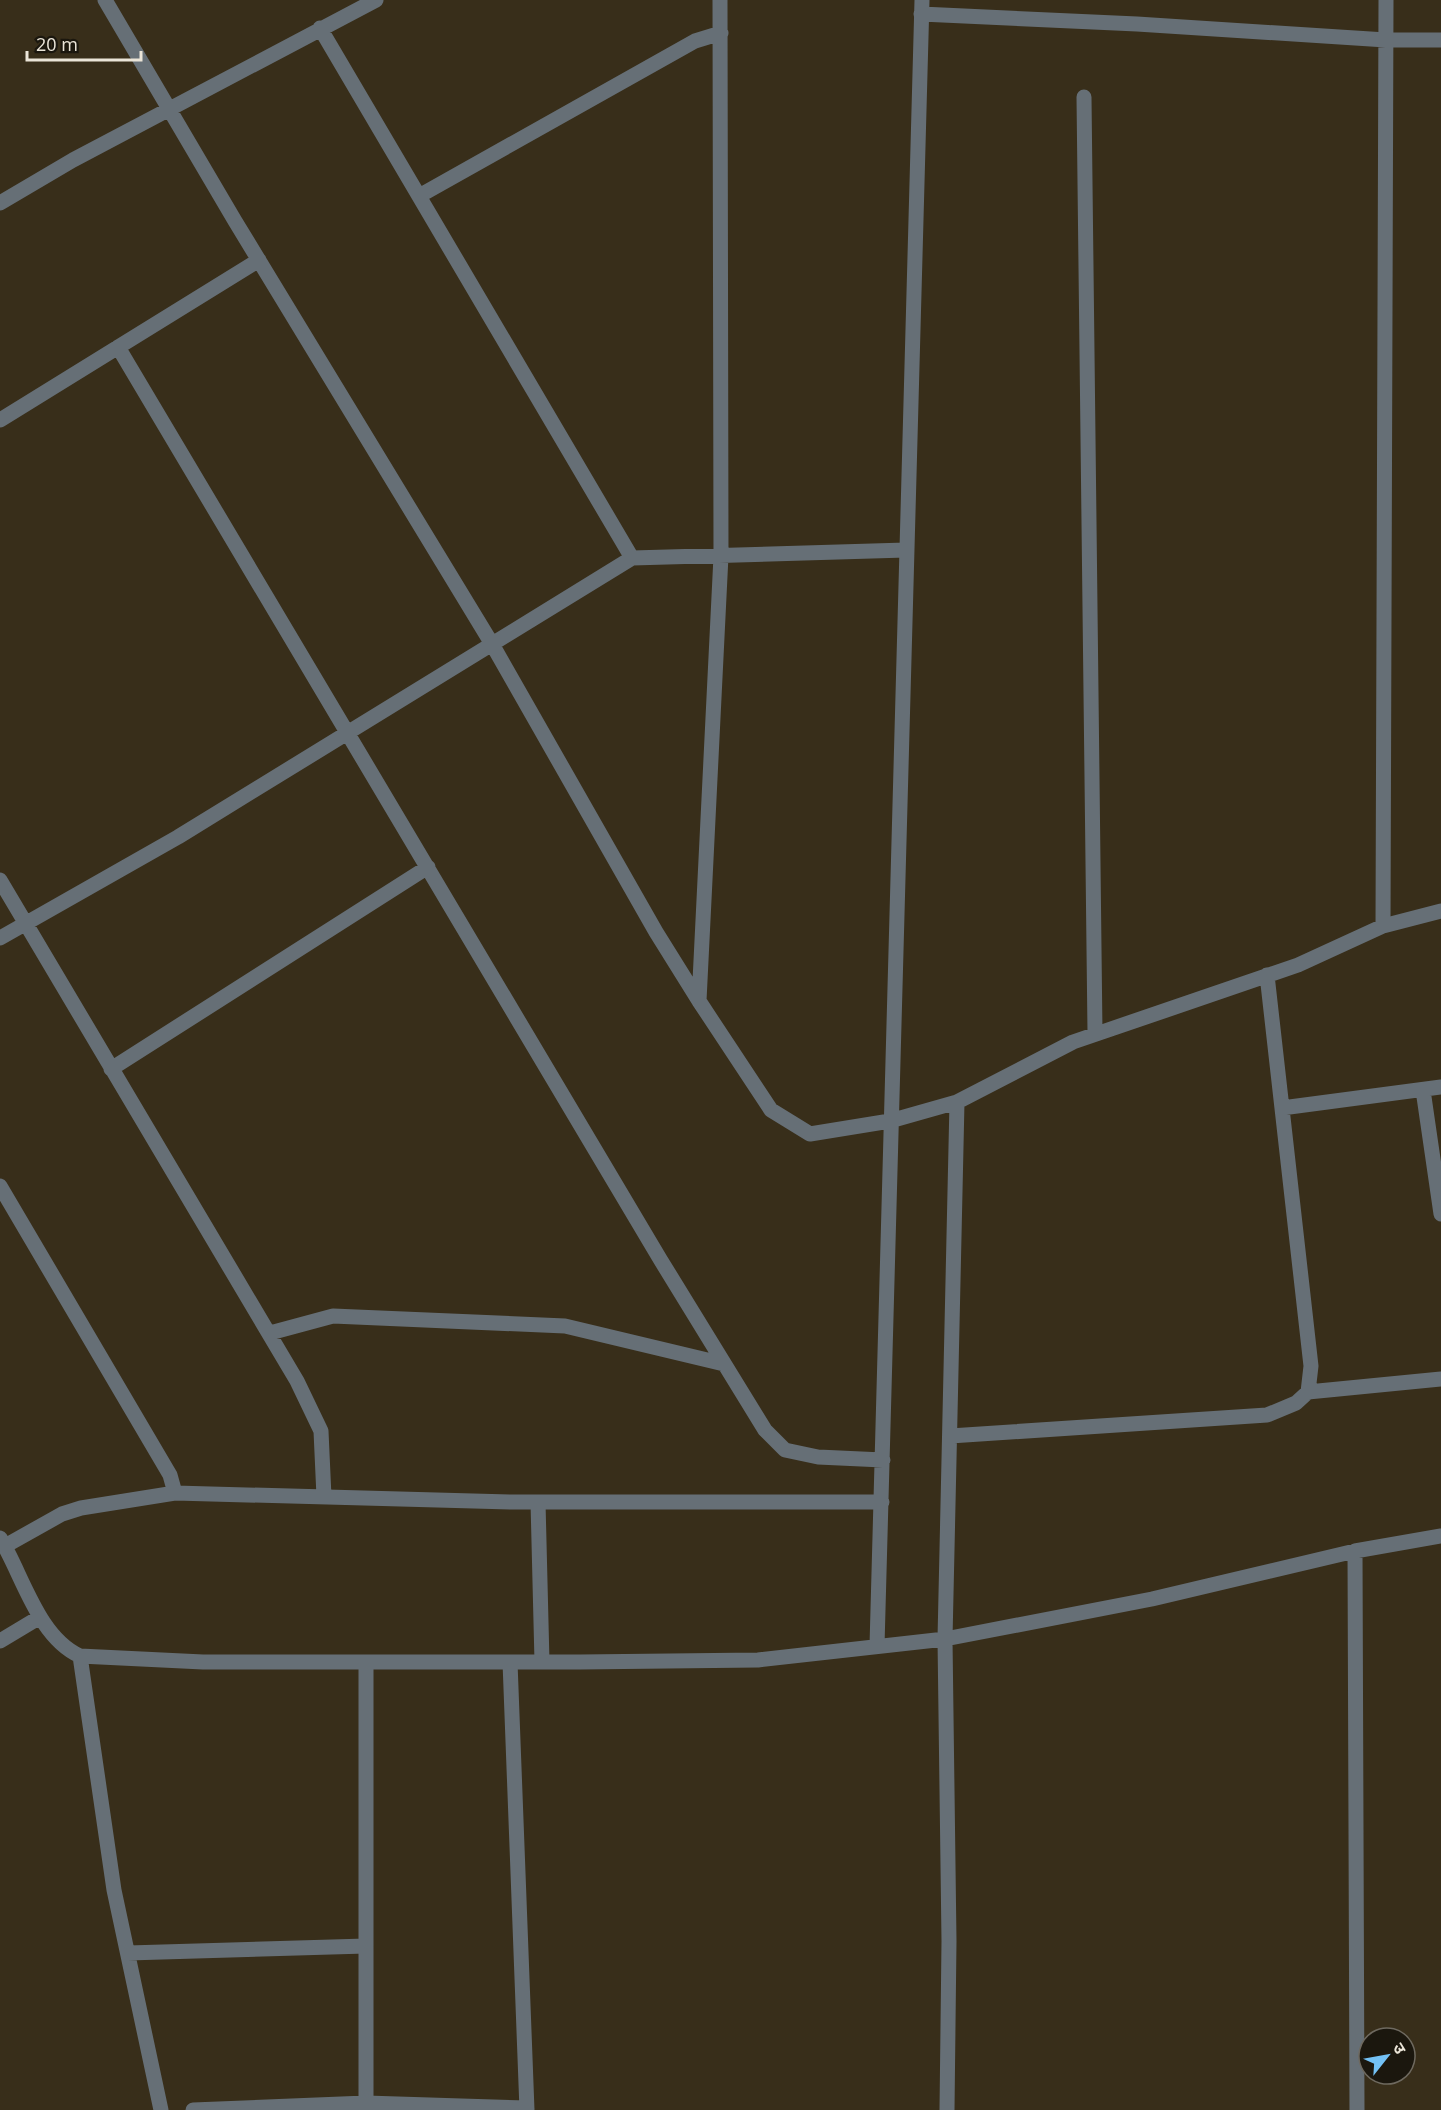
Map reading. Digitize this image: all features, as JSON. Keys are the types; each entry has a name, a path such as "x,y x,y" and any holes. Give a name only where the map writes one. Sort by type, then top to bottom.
{"street":[{"path":"105,0 259,260 492,644 650,922 771,1110 810,1134 890,1121 957,1102 1072,1042 1298,965 1383,926 1441,911"},
{"path":"0,203 73,159 376,0"},
{"path":"699,1001 721,556 720,0"},
{"path":"1383,926 1386,0"},
{"path":"877,1646 922,7 1386,40 1441,40"},
{"path":"320,28 632,558"},
{"path":"419,196 695,40 720,33"},
{"path":"1084,97 1095,1033"},
{"path":"0,420 259,260"},
{"path":"118,347 660,1259 765,1430 785,1450 818,1457 883,1460"},
{"path":"0,938 178,837 632,558 906,550"},
{"path":"111,1069 428,867"},
{"path":"0,880 297,1381 321,1431 324,1497"},
{"path":"1267,975 1311,1366 1308,1392"},
{"path":"1282,1108 1441,1087"},
{"path":"1423,1090 1441,1214"},
{"path":"946,2110 950,1941 945,1639 957,1102"},
{"path":"0,1186 170,1475 175,1493"},
{"path":"270,1333 333,1316 565,1326 724,1364"},
{"path":"950,1436 1267,1415 1296,1403 1308,1392 1441,1379"},
{"path":"882,1502 538,1502 175,1493 71,1511 2,1542 40,1617 67,1650 80,1656 203,1662 542,1662 758,1660 945,1639 1152,1599 1355,1551 1441,1536"},
{"path":"538,1502 542,1662"},
{"path":"1355,1551 1358,2110"},
{"path":"0,1641 40,1617"},
{"path":"80,1656 114,1890 161,2110"},
{"path":"366,1662 366,2107"},
{"path":"193,2110 366,2107 527,2109 510,1662"},
{"path":"128,1953 366,1946"}]}
